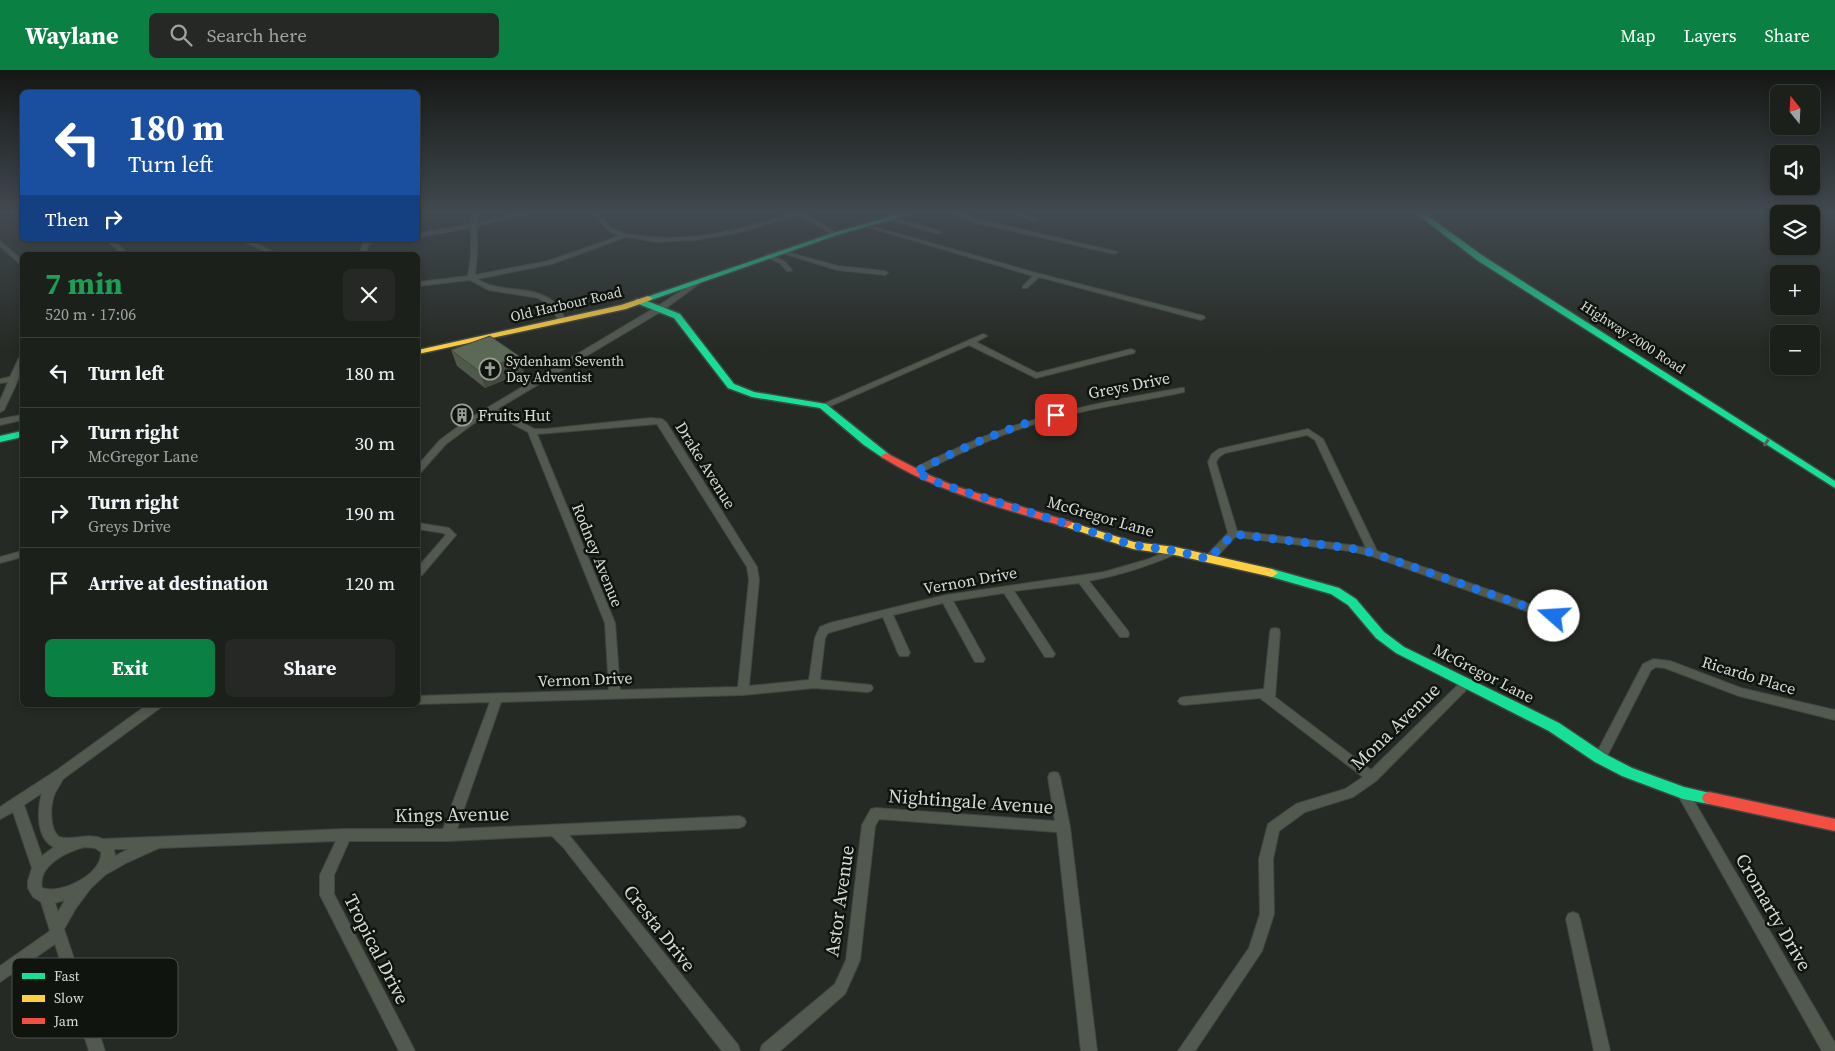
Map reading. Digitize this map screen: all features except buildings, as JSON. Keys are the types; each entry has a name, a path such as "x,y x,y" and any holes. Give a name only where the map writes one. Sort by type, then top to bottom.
{"main road":[{"name":"Old Harbour Road","path":"420,352 564,321 638,301 669,297 701,280 766,257"},
{"name":"Highway 2000 Road","path":"1478,257 1835,485"},
{"path":"638,301 676,316"},
{"name":"McGregor Lane","path":"676,316 731,386 752,394 823,406 833,412 867,443 915,472 941,484 1133,545 1176,551 1274,573 1335,591 1352,602 1380,635 1400,650 1468,682 1554,727 1600,758 1627,772 1683,793 1835,825"},
{"path":"0,439 20,434"}],"street":[{"path":"471,278 474,257"},
{"path":"420,284 471,278 550,263 567,257"},
{"path":"770,257 782,262 789,270"},
{"path":"797,257 837,268 885,273"},
{"path":"978,257 1201,318"},
{"path":"1025,287 1038,274"},
{"path":"471,278 482,287 533,294 549,302 564,321"},
{"path":"420,468 443,442 470,422 659,310 669,297"},
{"name":"McGregor Lane","path":"669,297 677,308 676,316"},
{"path":"823,406 984,336"},
{"path":"970,342 1036,376 1131,351"},
{"path":"0,410 20,365"},
{"path":"0,381 15,378"},
{"name":"Greys Drive","path":"915,472 973,443 1038,420 1109,403 1181,390"},
{"name":"Drake Avenue","path":"491,409 532,431 545,432 651,421 659,421 664,424 752,567 754,580 744,691"},
{"path":"0,422 20,418"},
{"name":"Rodney Avenue","path":"532,431 610,623 616,694"},
{"path":"1233,534 1212,462 1215,456 1222,451 1308,432 1319,439 1373,553"},
{"path":"420,526 446,530 451,535 420,571"},
{"path":"1233,534 1350,548 1373,553 1572,623"},
{"path":"1209,559 1233,534"},
{"name":"Vernon Drive","path":"814,684 820,638 824,630 946,599 1125,570 1159,560 1176,551"},
{"path":"0,560 20,555"},
{"path":"1081,578 1124,634"},
{"path":"1007,589 1049,654"},
{"path":"946,599 978,659"},
{"path":"887,613 904,653"},
{"path":"1269,699 1275,632"},
{"name":"Ricardo Place","path":"1600,758 1647,667 1654,663 1666,664 1739,692 1835,716"},
{"name":"Mona Avenue","path":"1186,1051 1255,951 1267,914 1266,859 1273,828 1302,808 1349,793 1372,777 1468,682"},
{"name":"Vernon Drive","path":"420,700 744,691 814,684 867,688"},
{"path":"1184,702 1262,693 1372,777"},
{"path":"448,834 497,698"},
{"path":"0,814 61,774 153,707"},
{"path":"61,774 52,785 44,807 48,831 52,839 60,843 72,844"},
{"path":"1054,777 1063,827 1089,1051"},
{"name":"Cromarty Drive","path":"1683,793 1831,1051"},
{"path":"17,804 39,868"},
{"name":"Nightingale Avenue","path":"876,813 1063,827"},
{"name":"Astor Avenue","path":"768,1051 840,990 853,960 869,825 876,813"},
{"name":"Kings Avenue","path":"72,844 85,841 97,841 105,844 345,835 448,834 740,822"},
{"name":"Cresta Drive","path":"555,830 568,843 732,1051"},
{"name":"Tropical Drive","path":"345,835 326,876 327,895 407,1051"},
{"name":"Kings Avenue","path":"88,882 123,858 164,841"},
{"path":"72,844 48,859 39,868 34,876 34,890 46,896 59,896 74,891 88,882"},
{"path":"100,872 107,861 108,852 105,844"},
{"path":"22,958 58,931 71,904 88,882"},
{"path":"46,896 67,958"},
{"path":"1573,919 1602,1051"},
{"path":"0,975 12,966"},
{"path":"93,1038 97,1051"}],"railway":[{"path":"1764,446 1770,437"}],"traffic: fast":[{"path":"648,298 768,257"},
{"path":"1478,257 1835,485"},
{"path":"639,301 677,316 731,386 752,394 823,406 867,443 886,456"},
{"path":"0,439 20,434"},
{"path":"1272,573 1335,591 1352,602 1380,635 1400,650 1554,727 1600,758 1627,772 1683,793 1709,798"}],"traffic: slow":[{"path":"420,352 623,307 648,298"},
{"path":"1067,524 1133,545 1175,551 1272,573"}],"traffic: jam":[{"path":"886,456 906,468 950,488 1067,524"},
{"path":"1709,798 1835,825"}],"place":[{"name":"Sydenham Seventh Day Adventist","path":"490,369"},
{"name":"Fruits Hut","path":"462,415"}],"route":[{"path":"1056,415 973,443 915,472 941,484 1133,545 1176,551 1209,559 1233,534 1350,548 1373,553 1554,616"}]}
